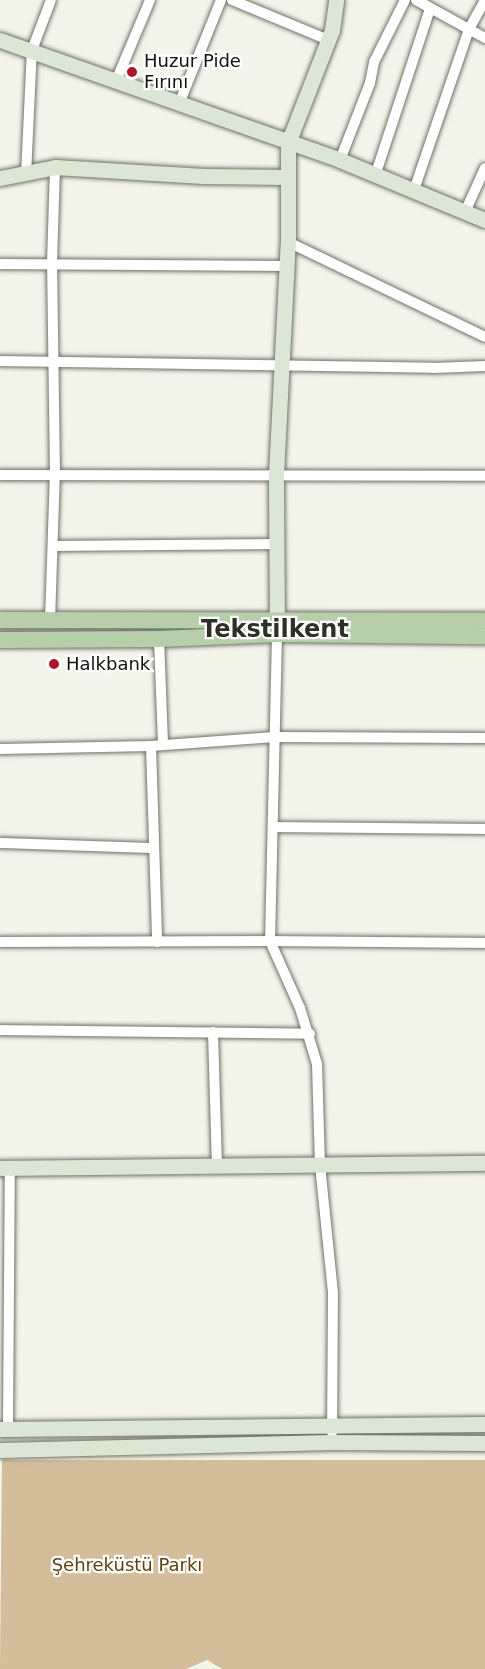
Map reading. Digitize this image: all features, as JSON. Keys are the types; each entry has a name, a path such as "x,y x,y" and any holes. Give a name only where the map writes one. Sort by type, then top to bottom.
{"main road":[{"path":"0,620 277,627 485,636"},
{"path":"0,640 159,639 277,627 485,621"}],"street":[{"path":"26,175 32,50 51,0"},
{"path":"116,81 150,0"},
{"path":"179,104 220,0"},
{"path":"232,0 328,40"},
{"path":"332,1442 333,1293 320,1165 319,1080 310,1034 270,941 277,627 276,475 288,242 288,143 328,40 336,0"},
{"path":"340,160 370,83 374,62 405,0"},
{"path":"417,0 485,38"},
{"path":"414,190 469,28 485,0"},
{"path":"376,173 430,9"},
{"path":"0,40 376,173 485,220"},
{"path":"0,178 26,175 55,167 204,176 287,177"},
{"path":"50,621 55,474 52,263 55,167"},
{"path":"465,212 485,168"},
{"path":"288,242 485,337"},
{"path":"0,264 285,266"},
{"path":"0,361 434,368 485,366"},
{"path":"0,475 485,476"},
{"path":"54,546 276,544"},
{"path":"159,639 163,745"},
{"path":"0,749 151,746 275,737 485,738"},
{"path":"151,746 157,942"},
{"path":"274,827 485,829"},
{"path":"0,843 153,848"},
{"path":"0,942 485,943"},
{"path":"0,1030 310,1034"},
{"path":"213,1032 217,1166"},
{"path":"485,1163 5,1168 4,1429 485,1424"},
{"path":"0,1450 332,1442 485,1443"}],"green space":[{"name":"Şehreküstü Parkı","path":"2,1460 485,1460 485,1669 222,1669 207,1660 186,1669 0,1669"}],"place":[{"name":"Huzur Pide Fırını","path":"132,72"},
{"name":"Halkbank","path":"54,664"}],"district":[{"name":"Tekstilkent","path":"275,630"}]}
